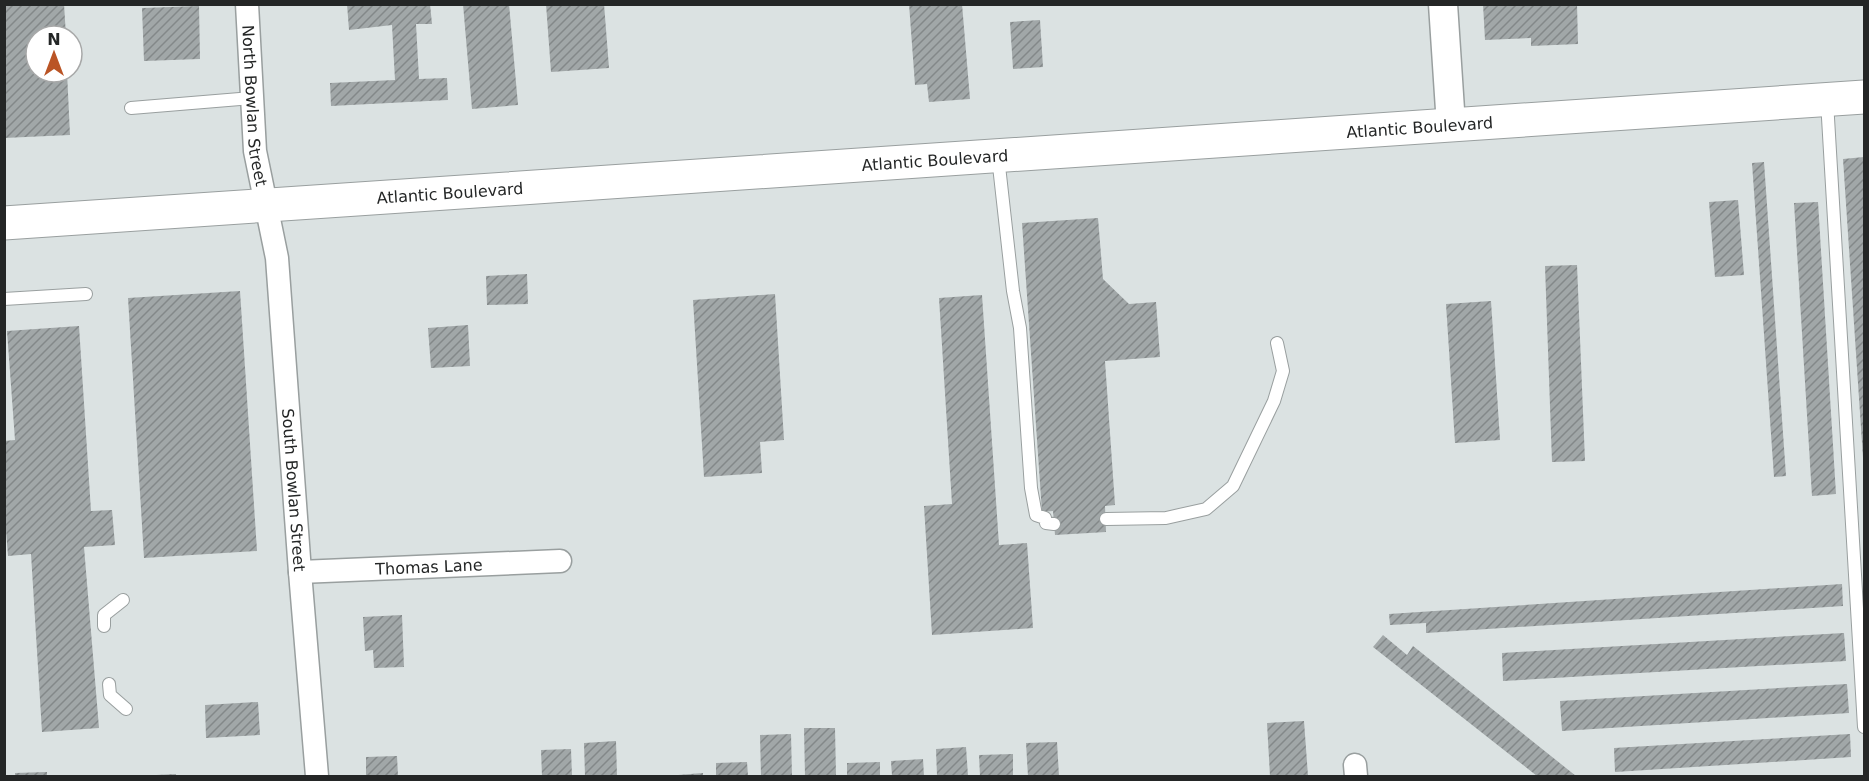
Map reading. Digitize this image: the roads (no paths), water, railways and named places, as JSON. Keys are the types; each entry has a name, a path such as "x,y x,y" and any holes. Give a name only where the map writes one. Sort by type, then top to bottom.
{"main road":[{"name":"Atlantic Boulevard","path":"4,223 1864,97"}],"street":[{"name":"North Bowlan Street","path":"246,4 255,150 267,205"},
{"path":"1443,4 1451,125"},
{"name":"South Bowlan Street","path":"267,205 277,258 316,777"},
{"name":"Thomas Lane","path":"300,572 560,561"}],"lane":[{"path":"131,108 252,98"},
{"path":"1827,100 1864,726"},
{"path":"998,155 1013,291 1020,328 1031,488 1036,515 1045,518 1046,523 1054,524"},
{"path":"4,299 86,294"},
{"path":"1106,519 1166,518 1206,509 1233,486 1274,401 1283,371 1277,343"},
{"path":"104,626 104,615 123,600"},
{"path":"109,684 110,695 126,709"}]}
